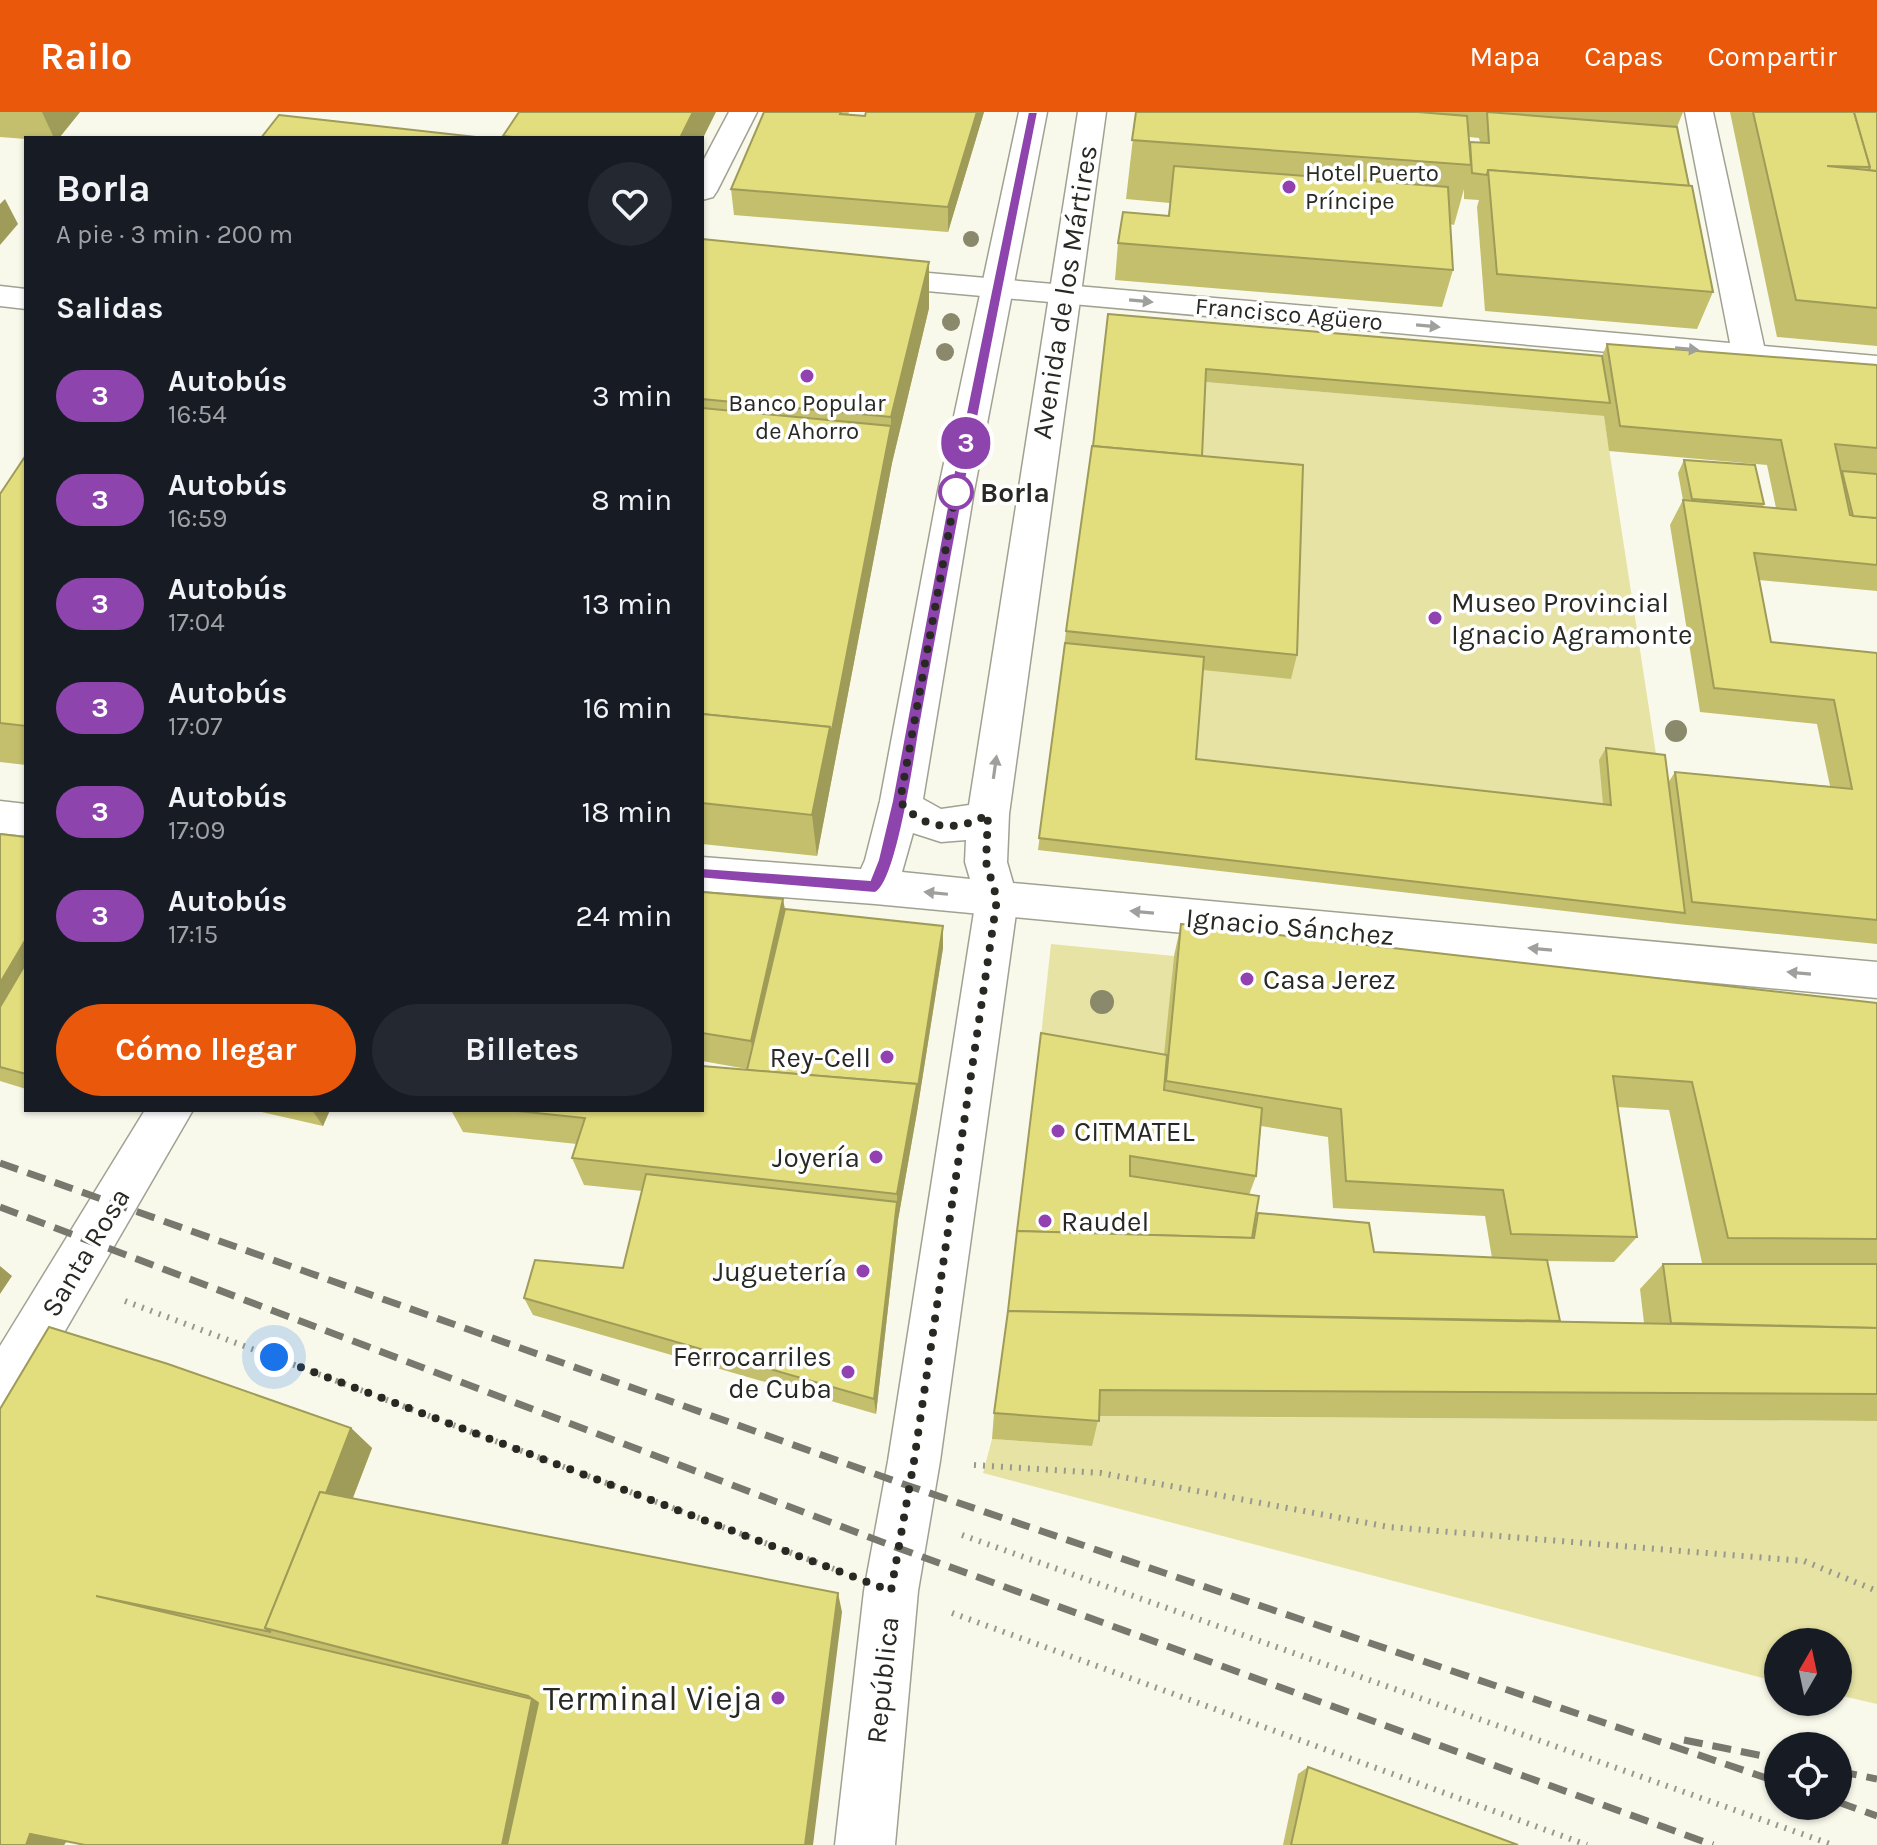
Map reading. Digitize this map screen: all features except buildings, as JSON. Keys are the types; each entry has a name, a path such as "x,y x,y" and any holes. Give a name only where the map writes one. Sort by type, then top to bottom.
{"main road":[{"path":"704,187 743,112"},
{"path":"875,887 886,860 900,801 956,491 1033,112"},
{"name":"Avenida de los Mártires","path":"997,899 986,862 988,814 1092,112"},
{"path":"1699,112 1749,354"},
{"name":"Francisco Agüero","path":"843,274 1877,366"},
{"path":"0,296 24,299"},
{"path":"900,801 911,817 946,827 973,824 988,814"},
{"path":"0,817 24,820"},
{"name":"Ignacio Sánchez","path":"704,874 875,887 1877,980"},
{"name":"República","path":"865,1845 891,1591 914,1461 997,899"},
{"name":"Santa Rosa","path":"0,1394 169,1112"}],"path":[{"path":"68,1280 891,1591 1587,1845"},
{"path":"914,1461 1101,1473 1389,1527 1804,1561 1877,1591"},
{"path":"905,1512 1833,1845"}],"shaded area":[{"path":"1204,382 1604,416 1658,767 1604,817 1194,771"},
{"path":"1051,944 1174,956 1163,1076 1039,1054"},
{"path":"1093,1416 1877,1421 1877,1704 1852,1698 1852,1628 1764,1628 1764,1678 983,1473 992,1439 1092,1446"}],"railway":[{"path":"0,1163 909,1486 1764,1777"},
{"path":"0,1207 898,1548 1713,1845"},
{"path":"1684,1740 1764,1756"},
{"path":"1852,1774 1877,1779"},
{"path":"1852,1807 1877,1816"}],"bus line":[{"name":"3","path":"704,874 875,887 886,860 900,801 956,491 1033,112"}],"place":[{"name":"Hotel Puerto Príncipe","path":"1289,187"},
{"name":"Banco Popular de Ahorro","path":"807,376"},
{"name":"Borla","path":"956,492"},
{"name":"Museo Provincial Ignacio Agramonte","path":"1435,618"},
{"name":"Casa Jerez","path":"1247,979"},
{"name":"Rey-Cell","path":"887,1057"},
{"name":"CITMATEL","path":"1058,1131"},
{"name":"Joyería","path":"876,1157"},
{"name":"Raudel","path":"1045,1221"},
{"name":"Juguetería","path":"863,1271"},
{"name":"Ferrocarriles de Cuba","path":"848,1372"},
{"name":"Terminal Vieja","path":"778,1698"}],"route":[{"path":"274,1357 891,1591 914,1461 997,899 986,862 988,814 973,824 946,827 911,817 900,801 956,492"}]}
